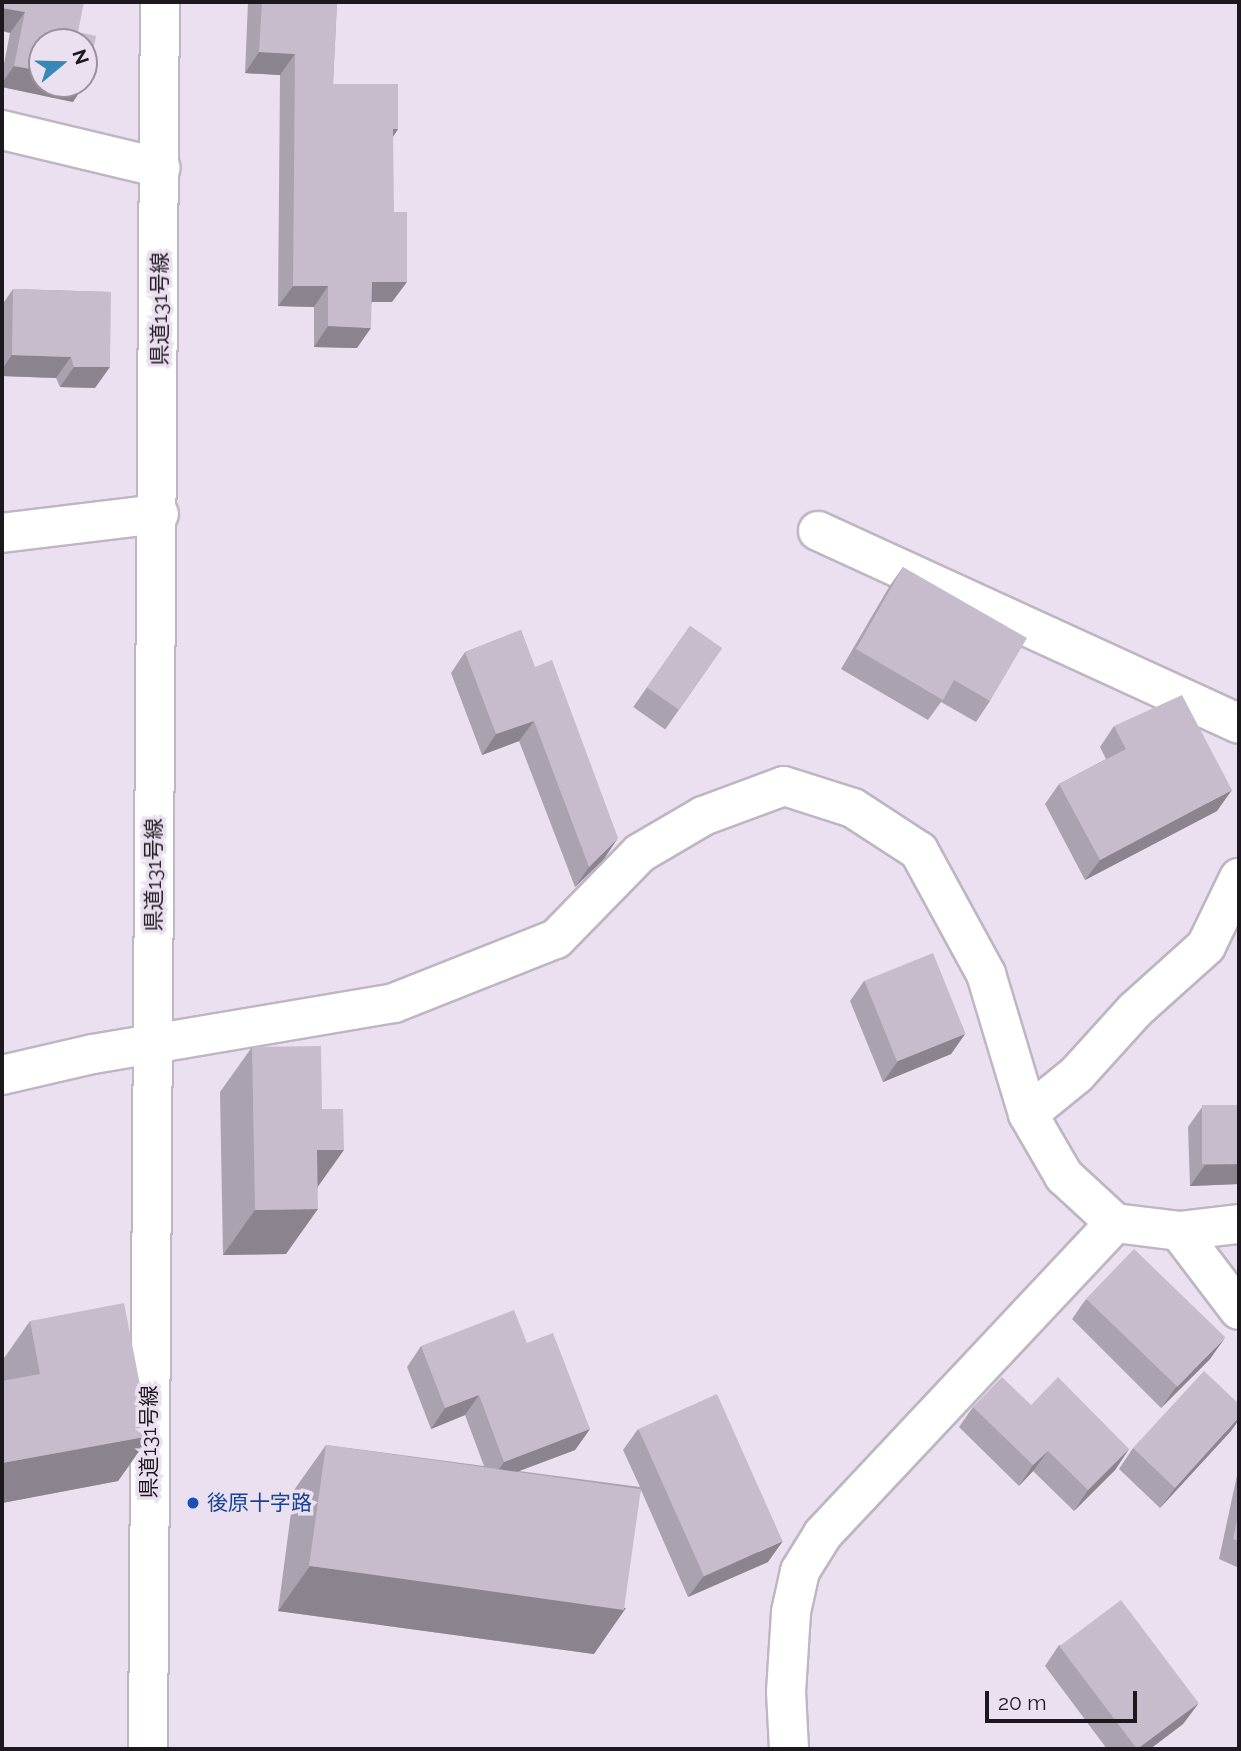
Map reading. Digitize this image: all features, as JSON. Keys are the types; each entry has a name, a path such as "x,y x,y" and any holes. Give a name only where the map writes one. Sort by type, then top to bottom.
{"street":[{"name":"県道131号線","path":"148,1749 152,1046 159,514 160,2"},
{"path":"2,130 161,168"},
{"path":"2,533 159,514"},
{"path":"818,531 1239,724"},
{"path":"2,1075 394,1003 556,939 640,853 703,816 784,786 853,808 919,851 986,974 1028,1114 1064,1176 1115,1223 1179,1231 1239,1224"},
{"path":"1028,1114 1077,1074 1135,1010 1206,946 1239,878"},
{"path":"789,1749 786,1692 791,1612 800,1571 823,1534 1115,1223"},
{"path":"1179,1231 1239,1310"}],"building":[{"path":"2,2 84,2 79,28 28,28 28,68 14,66 25,12 2,8"},
{"path":"262,2 337,2 333,84 398,84 398,129 393,129 394,212 407,212 407,282 372,282 371,328 328,326 328,286 293,286 295,54 259,52"},
{"path":"13,289 111,292 110,367 74,367 71,357 12,355"},
{"path":"903,567 1027,638 990,701 954,680 943,700 856,649"},
{"path":"690,626 722,648 679,710 647,687"},
{"path":"521,630 535,667 552,660 618,838 589,867 534,721 496,734 465,652"},
{"path":"1182,695 1232,790 1100,860 1059,784 1126,749 1114,726"},
{"path":"933,953 966,1034 897,1061 864,981"},
{"path":"321,1046 322,1109 343,1109 344,1150 317,1150 318,1209 255,1210 252,1047"},
{"path":"1202,1105 1239,1105 1239,1164 1202,1164"},
{"path":"1134,1249 1225,1337 1177,1387 1086,1299"},
{"path":"124,1303 150,1436 2,1463 2,1381 40,1374 30,1321"},
{"path":"514,1310 527,1343 553,1333 590,1429 504,1462 479,1395 445,1408 421,1346"},
{"path":"1204,1371 1239,1404 1239,1417 1175,1488 1133,1448"},
{"path":"1002,1377 1031,1405 1058,1377 1129,1449 1088,1490 1048,1451 1033,1465 973,1407"},
{"path":"717,1394 782,1541 704,1576 638,1429"},
{"path":"326,1445 641,1489 624,1610 309,1566"},
{"path":"1239,1511 1239,1541 1233,1539"},
{"path":"1121,1600 1199,1703 1137,1749 1060,1646"}],"place":[{"name":"後原十字路","path":"193,1503"}]}
